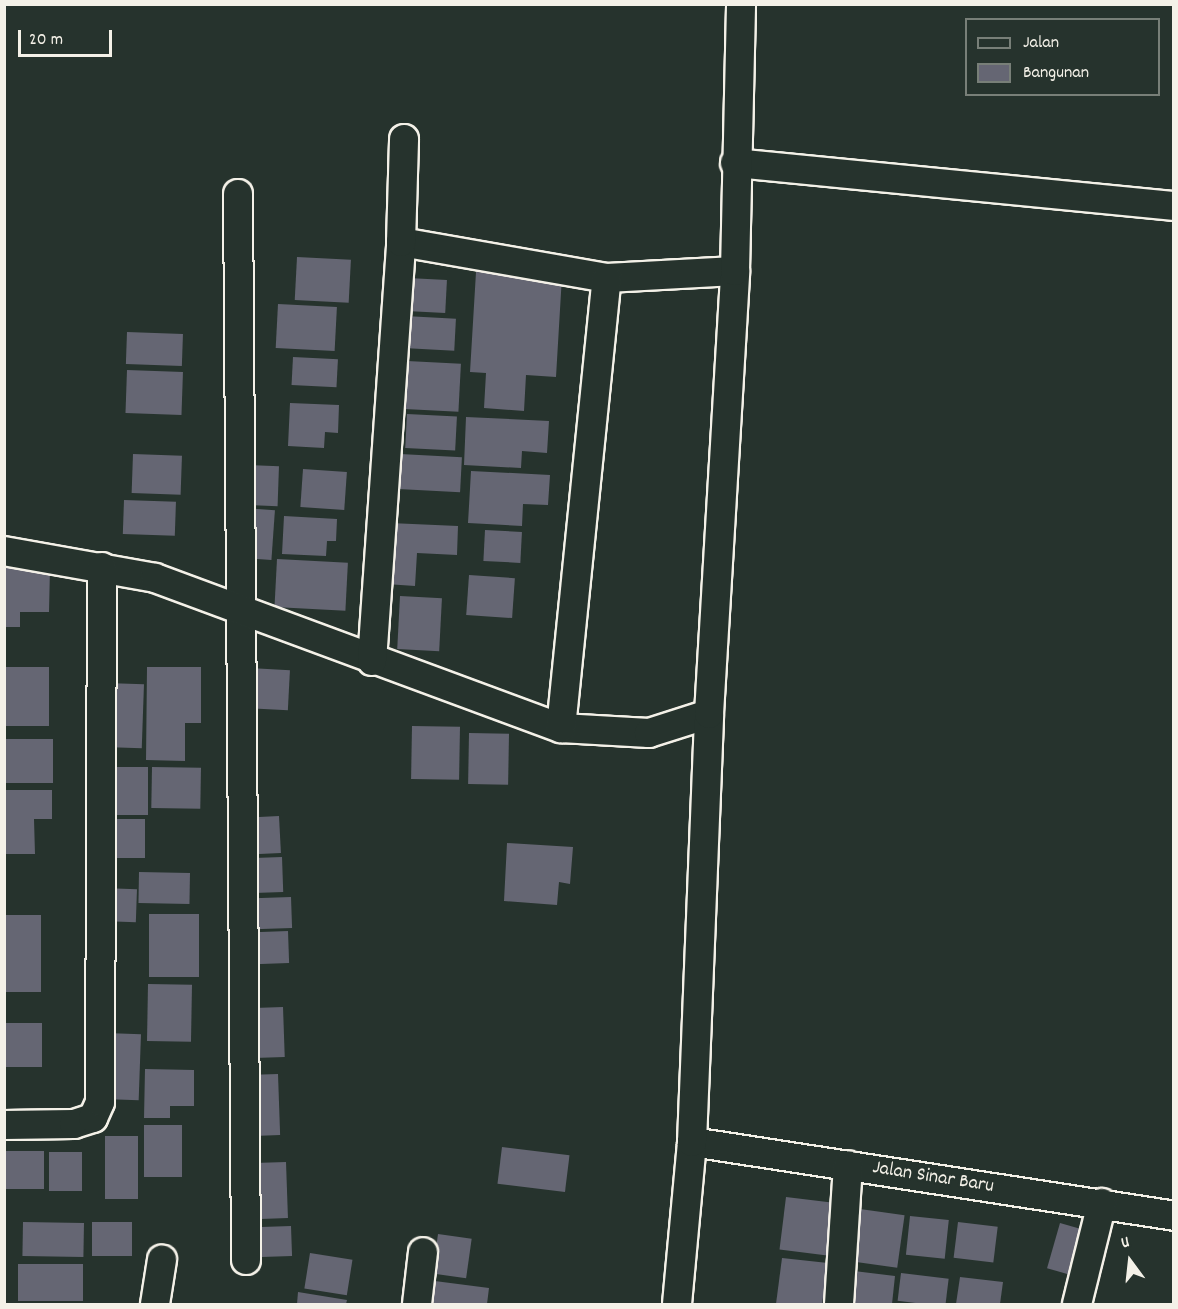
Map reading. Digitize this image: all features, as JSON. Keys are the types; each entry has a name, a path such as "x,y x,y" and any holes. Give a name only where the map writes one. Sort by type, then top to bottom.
{"street":[{"path":"677,1305 692,1142 709,714 735,271 735,163 741,4"},
{"path":"372,661 401,242 404,140"},
{"path":"735,163 1173,206"},
{"path":"238,194 239,608 246,1260"},
{"path":"401,242 607,278 735,271"},
{"path":"561,728 607,278"},
{"path":"4,551 155,578 239,608 372,661 561,728 650,733 709,714"},
{"path":"4,1125 74,1124 93,1118 100,1102 102,567"},
{"name":"Jalan Sinar Baru","path":"692,1142 1101,1203 1173,1216"},
{"path":"838,1305 848,1166"},
{"path":"1077,1305 1101,1203"},
{"path":"417,1305 423,1252"},
{"path":"155,1305 162,1260"}],"building":[{"path":"297,257 351,260 349,303 295,300"},
{"path":"476,272 562,276 556,377 526,375 524,411 484,408 486,373 470,372"},
{"path":"408,278 447,280 445,313 406,311"},
{"path":"278,304 337,307 335,351 276,348"},
{"path":"405,316 456,319 454,351 403,348"},
{"path":"127,332 183,334 182,366 126,364"},
{"path":"293,357 338,359 336,387 292,385"},
{"path":"407,361 461,364 458,412 404,409"},
{"path":"127,370 183,372 181,415 125,413"},
{"path":"290,403 339,405 338,433 325,432 324,448 288,446"},
{"path":"407,414 457,417 455,451 405,448"},
{"path":"466,417 549,421 547,453 522,451 521,468 464,465"},
{"path":"133,454 182,456 181,495 132,493"},
{"path":"400,454 462,457 460,492 398,489"},
{"path":"246,465 279,466 278,506 245,505"},
{"path":"303,469 347,472 344,510 300,507"},
{"path":"471,471 550,475 548,505 523,504 522,526 468,523"},
{"path":"124,500 176,502 175,536 123,534"},
{"path":"244,508 275,510 271,560 241,558"},
{"path":"284,516 337,519 336,541 327,541 326,556 282,554"},
{"path":"390,523 458,526 457,555 417,553 415,586 386,584"},
{"path":"485,530 522,532 520,563 483,561"},
{"path":"277,559 348,563 345,611 274,607"},
{"path":"4,568 50,568 49,612 20,612 20,627 4,627"},
{"path":"469,575 515,578 512,618 466,615"},
{"path":"400,596 442,598 439,651 397,649"},
{"path":"4,667 49,667 49,726 4,726"},
{"path":"147,667 201,667 201,723 185,723 185,761 146,760"},
{"path":"247,668 290,670 288,710 245,708"},
{"path":"106,683 144,684 142,748 104,747"},
{"path":"412,726 460,727 459,780 411,779"},
{"path":"469,733 509,734 508,785 468,784"},
{"path":"4,739 53,739 53,783 4,783"},
{"path":"112,767 148,767 148,815 112,815"},
{"path":"152,767 201,768 200,809 151,808"},
{"path":"4,790 52,790 52,819 34,819 35,854 4,854"},
{"path":"279,816 281,853 246,855 244,818"},
{"path":"111,819 145,819 145,858 111,858"},
{"path":"507,843 573,847 570,884 559,882 557,905 504,901"},
{"path":"282,857 283,892 246,893 245,858"},
{"path":"139,872 190,873 189,904 138,903"},
{"path":"102,888 137,889 136,922 101,921"},
{"path":"291,897 292,928 245,930 244,899"},
{"path":"149,914 199,914 199,977 149,977"},
{"path":"4,915 41,915 41,992 4,992"},
{"path":"288,931 289,963 247,964 246,932"},
{"path":"148,984 192,985 191,1042 147,1041"},
{"path":"283,1007 285,1057 247,1058 245,1008"},
{"path":"5,1023 42,1023 42,1067 5,1067"},
{"path":"106,1033 141,1034 139,1100 104,1099"},
{"path":"145,1069 194,1070 194,1106 170,1106 170,1118 144,1118"},
{"path":"278,1074 280,1135 248,1136 246,1075"},
{"path":"144,1125 182,1125 182,1177 144,1177"},
{"path":"105,1136 138,1136 138,1199 105,1199"},
{"path":"502,1147 569,1155 565,1192 497,1184"},
{"path":"6,1151 44,1151 44,1189 6,1189"},
{"path":"49,1152 82,1152 82,1191 49,1191"},
{"path":"286,1162 288,1218 253,1219 251,1163"},
{"path":"786,1197 838,1203 831,1256 780,1250"},
{"path":"860,1209 905,1215 897,1268 853,1261"},
{"path":"910,1216 949,1220 945,1259 906,1255"},
{"path":"23,1222 84,1223 83,1257 22,1256"},
{"path":"92,1222 132,1222 132,1256 92,1256"},
{"path":"958,1222 998,1227 993,1263 954,1258"},
{"path":"1060,1223 1088,1231 1075,1276 1047,1268"},
{"path":"291,1226 292,1256 253,1257 252,1227"},
{"path":"438,1234 472,1239 466,1278 432,1274"},
{"path":"310,1253 352,1260 347,1295 304,1289"},
{"path":"782,1258 828,1263 822,1304 776,1304"},
{"path":"18,1264 83,1264 83,1301 18,1301"},
{"path":"854,1271 895,1276 892,1304 850,1304"},
{"path":"901,1273 949,1279 946,1304 898,1301"},
{"path":"960,1277 1003,1282 1000,1304 956,1304"},
{"path":"427,1280 489,1288 487,1304 424,1304"},
{"path":"298,1292 347,1300 346,1304 297,1304"}]}
